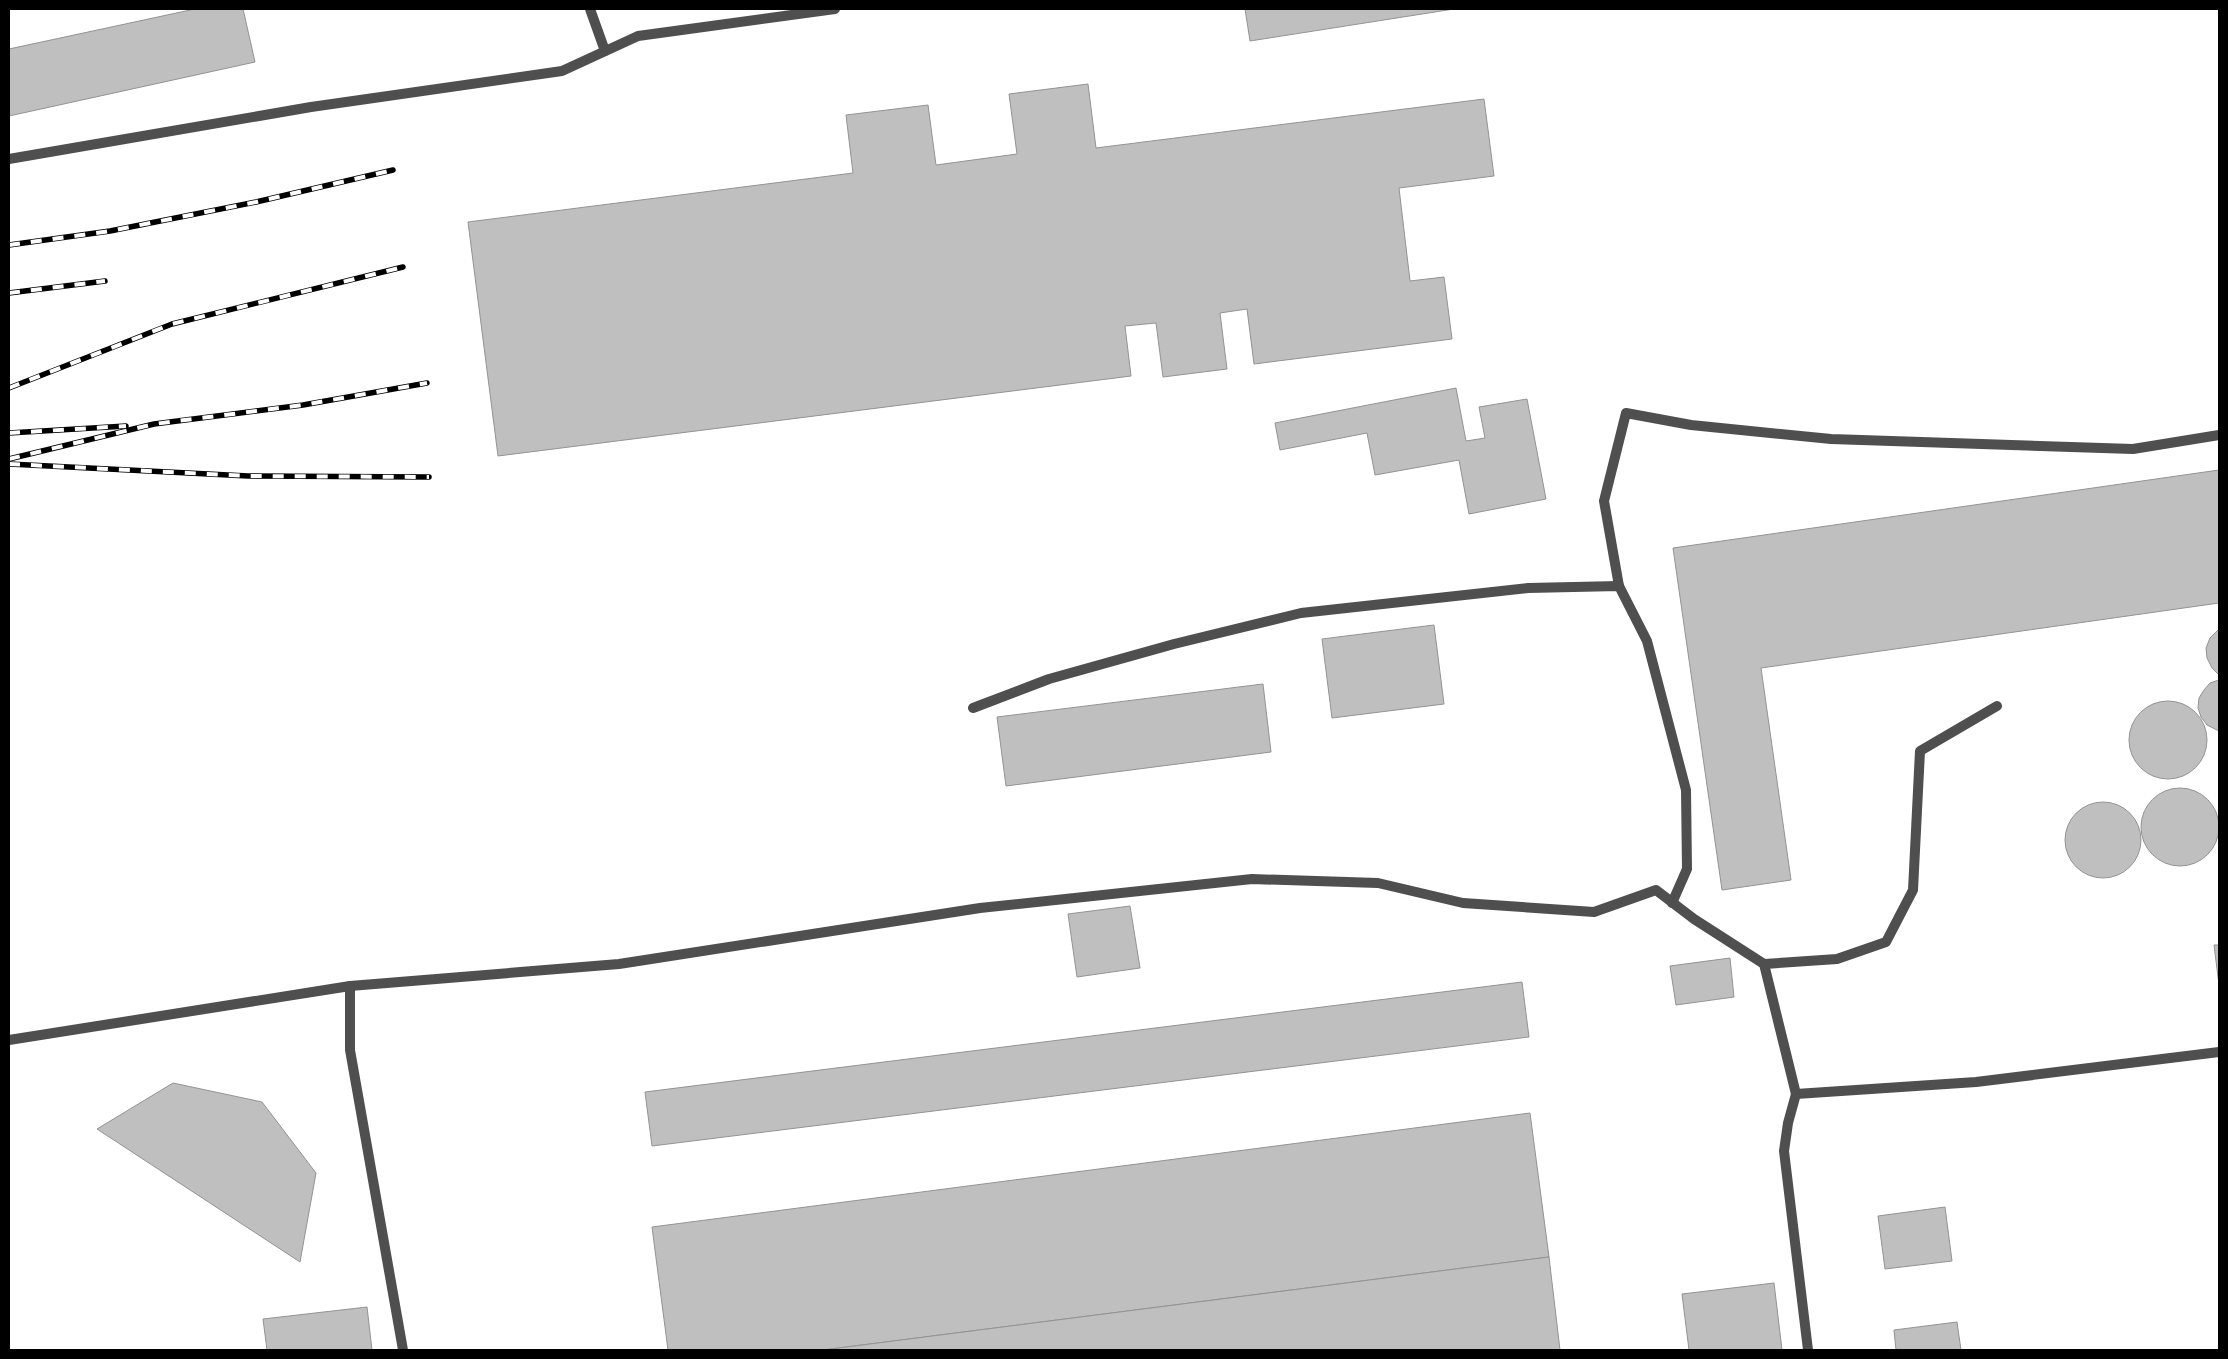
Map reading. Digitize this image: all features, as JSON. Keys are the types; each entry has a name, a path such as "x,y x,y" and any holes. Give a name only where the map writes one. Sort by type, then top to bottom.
{"lane":[{"path":"590,9 605,51"},
{"path":"9,159 310,106 562,71 638,36 835,9"},
{"path":"1672,902 1687,869 1686,790 1648,641 1619,586 1604,501 1626,413 1691,425 1830,439 2133,449 2219,435"},
{"path":"973,708 1049,679 1174,644 1300,613 1528,588 1619,586"},
{"path":"9,1040 350,986 619,964 980,908 1252,879 1378,884 1463,903 1594,912 1656,890 1764,964 1837,959 1886,942 1913,890 1920,751 1997,706"},
{"path":"1764,964 1796,1094 1788,1123 1784,1152 1808,1350"},
{"path":"350,986 350,1050 403,1350"},
{"path":"1796,1094 1976,1082 2219,1052"}],"building":[{"path":"195,9 243,9 255,62 9,116 9,49"},
{"path":"1245,9 1454,9 1250,41"},
{"path":"1088,84 1096,148 1484,99 1494,176 1399,188 1410,281 1444,277 1452,339 1254,364 1247,309 1220,313 1227,369 1163,377 1156,323 1125,326 1131,376 498,456 468,222 853,173 846,115 928,105 936,165 1017,154 1009,94"},
{"path":"1456,388 1466,441 1485,438 1479,407 1527,399 1546,499 1469,514 1459,460 1375,475 1367,433 1280,450 1275,423"},
{"path":"2219,470 2219,603 1761,668 1791,880 1722,890 1673,548"},
{"path":"1434,625 1444,704 1332,718 1322,639"},
{"path":"2219,629 2219,675 2212,668 2207,658 2206,648 2210,638"},
{"path":"2219,680 2219,731 2207,725 2201,717 2198,708 2199,698 2204,690 2210,683"},
{"path":"1263,684 1271,752 1006,786 997,717"},
{"path":"2168,701 2183,704 2196,712 2204,725 2207,740 2204,755 2196,768 2183,776 2168,779 2153,776 2140,768 2132,755 2129,740 2132,725 2140,712 2153,704"},
{"path":"2180,788 2195,791 2212,805 2216,812 2219,827 2216,842 2202,859 2195,863 2180,866 2165,863 2148,849 2144,842 2141,827 2144,812 2158,795 2165,791"},
{"path":"2103,802 2117,805 2130,813 2138,826 2141,840 2138,854 2130,867 2117,875 2103,878 2089,875 2076,867 2068,854 2065,840 2068,826 2076,813 2089,805"},
{"path":"1130,906 1140,968 1077,977 1068,914"},
{"path":"2214,945 2219,945 2219,985"},
{"path":"1730,958 1734,997 1676,1005 1670,966"},
{"path":"1522,982 1529,1037 652,1146 645,1092"},
{"path":"173,1083 262,1102 316,1173 300,1262 97,1129"},
{"path":"1530,1113 1549,1257 823,1350 668,1350 652,1227"},
{"path":"1945,1207 1952,1261 1885,1269 1878,1216"},
{"path":"1549,1257 1560,1350 823,1350"},
{"path":"1774,1283 1782,1350 1689,1350 1682,1294"},
{"path":"367,1307 372,1350 267,1350 263,1319"},
{"path":"1957,1322 1961,1350 1896,1350 1894,1330"}],"railway":[{"path":"9,245 110,231 256,202 393,170"},
{"path":"9,388 172,324 403,267"},
{"path":"9,293 105,281"},
{"path":"9,459 154,424 303,405 427,383"},
{"path":"9,433 126,426"},
{"path":"9,464 248,476 429,477"}]}
